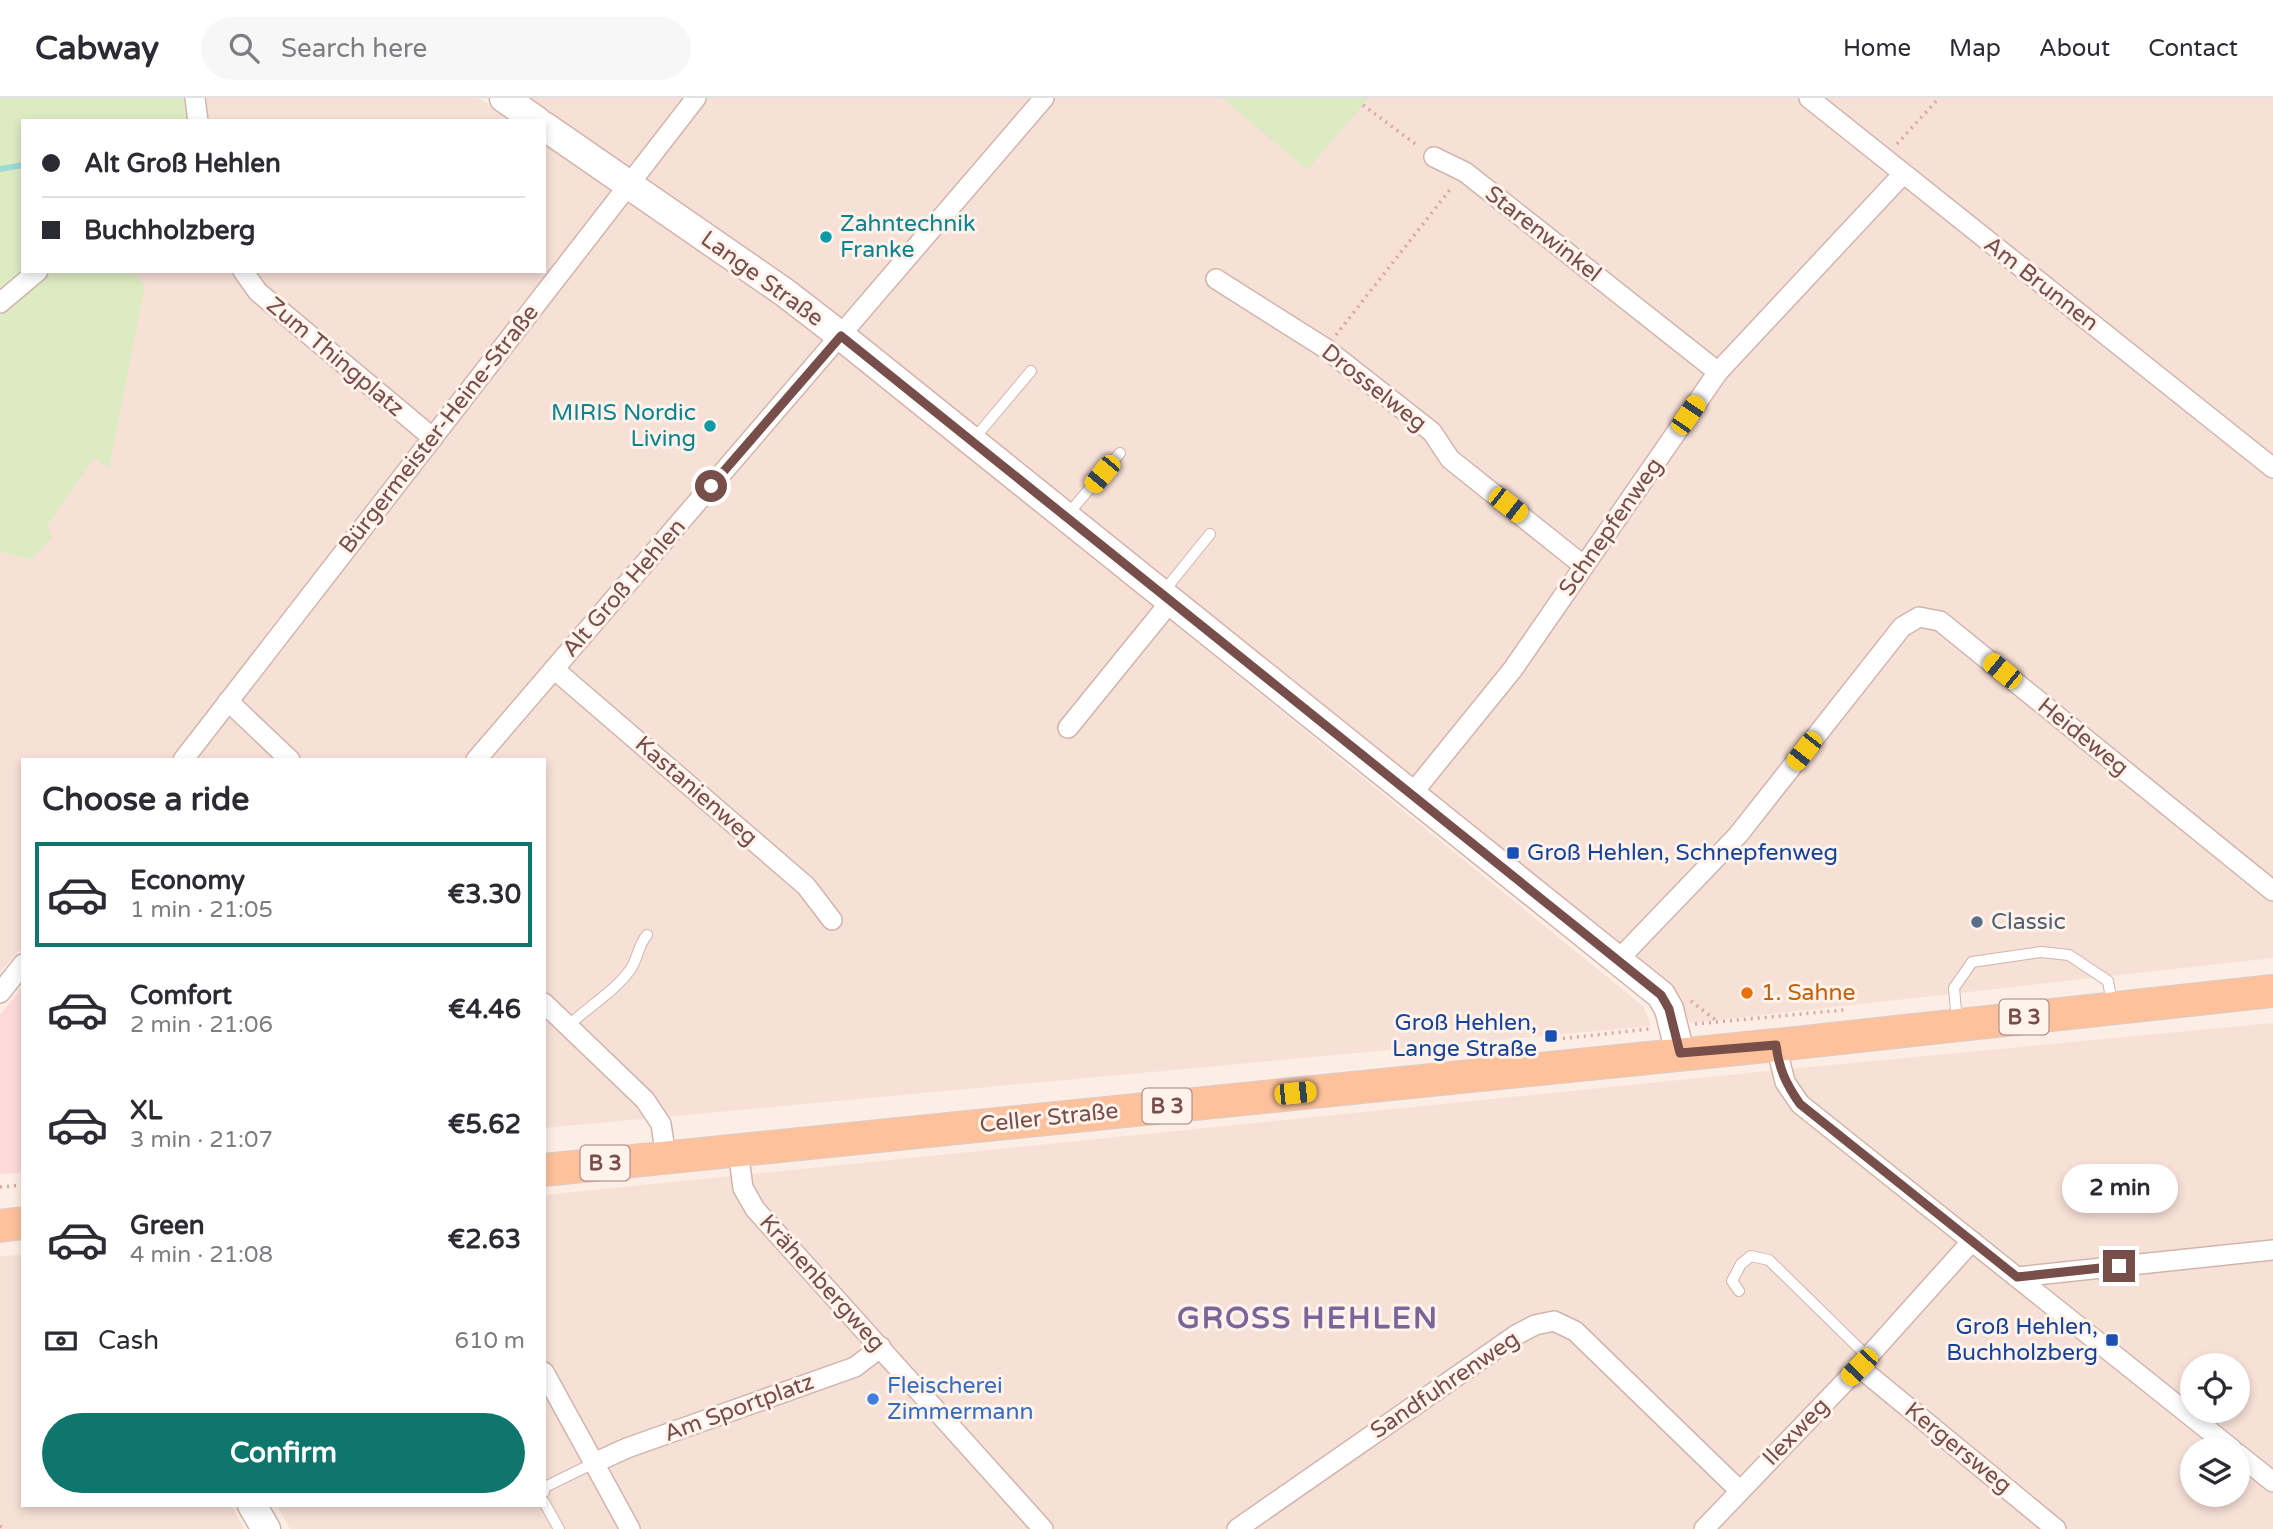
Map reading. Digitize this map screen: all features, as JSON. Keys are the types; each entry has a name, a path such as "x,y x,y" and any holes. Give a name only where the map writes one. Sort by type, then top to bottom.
{"main road":[{"path":"504,98 534,119"},
{"name":"Lange Straße","path":"546,127 784,292 841,336 1661,995 1669,1009 1680,1053"},
{"name":"B 3","path":"1776,1045 2273,991"},
{"name":"Celler Straße","path":"546,1170 1776,1045"},
{"path":"0,1226 21,1223"},
{"path":"254,1507 266,1529"}],"street":[{"path":"195,98 198,119"},
{"name":"Bürgermeister-Heine-Straße","path":"185,758 696,98"},
{"name":"Alt Groß Hehlen","path":"478,758 1044,98"},
{"name":"Am Brunnen","path":"1809,98 2273,468"},
{"name":"Starenwinkel","path":"1434,157 1465,172 1718,372"},
{"name":"Schnepfenweg","path":"1411,795 1513,668 1718,372 1903,174"},
{"path":"0,303 36,273"},
{"name":"Zum Thingplatz","path":"244,273 258,292 433,438"},
{"name":"Drosselweg","path":"1216,279 1325,348 1432,432 1450,459 1584,566"},
{"path":"1068,729 1166,598"},
{"name":"Heideweg","path":"1618,961 1738,835 1902,627 1919,617 1940,621 2273,891"},
{"name":"Kastanienweg","path":"554,669 806,886 832,920"},
{"path":"228,701 288,758"},
{"path":"0,993 21,967"},
{"path":"546,1005 645,1100 661,1124 666,1157"},
{"path":"1776,1045 1785,1082 1800,1104 2217,1437"},
{"name":"Krähenbergweg","path":"738,1150 743,1188 755,1209 1042,1529"},
{"name":"Ilexweg","path":"1704,1529 1863,1362 1972,1241"},
{"path":"2017,1277 2273,1250"},
{"name":"Sandfuhrenweg","path":"1237,1529 1516,1335 1535,1325 1554,1321 1575,1331 1739,1490"},
{"name":"Am Sportplatz","path":"594,1463 627,1448 855,1367 881,1347"},
{"name":"Kergersweg","path":"1863,1362 2056,1529"},
{"path":"546,1376 630,1529"},
{"path":"2250,1464 2273,1482"}],"lane":[{"path":"972,442 1031,370"},
{"path":"1066,517 1120,453"},
{"path":"1166,598 1210,534"},
{"path":"568,1026 620,981 637,958 642,941 647,935"},
{"path":"1958,1024 1955,988 1972,962 2041,952 2069,955 2108,981 2113,1008"},
{"path":"1739,1291 1732,1281 1741,1264 1751,1256 1769,1260 1863,1362"},
{"path":"546,1487 594,1463"},
{"path":"546,1506 559,1529"}],"path":[{"path":"1883,158 1939,98"},
{"path":"1363,105 1434,157"},
{"path":"1325,348 1465,172"},
{"path":"0,1187 21,1185"}],"shaded area":[{"path":"189,98 479,98 509,119 192,119"},
{"path":"524,98 2273,98 2273,958 1690,1023 1677,994 1412,778"},
{"path":"546,143 778,301 1644,1007 1651,1026 546,1128 546,758 21,758 21,952 19,950 0,973 0,552 31,560 47,526 94,457 109,467 145,286 135,273 546,273"},
{"path":"21,989 21,1173 0,1174 0,1015"},
{"path":"2273,1023 2273,1529 290,1529 278,1507 546,1507 546,1195 1788,1069"},
{"path":"21,1255 21,1507 232,1507 244,1529 0,1529 0,1256"}],"green space":[{"path":"0,98 189,98 192,119 21,119 21,273 28,273 0,295"},
{"path":"1222,98 1369,98 1307,170"},
{"path":"51,273 135,273 145,286 109,468 94,458 47,526 52,538 31,560 0,552 0,315"}],"waterway":[{"path":"0,169 21,165"}],"place":[{"name":"Zahntechnik Franke","path":"826,237"},
{"name":"MIRIS Nordic Living","path":"710,426"},
{"name":"Groß Hehlen, Schnepfenweg","path":"1513,853"},
{"name":"Classic","path":"1977,922"},
{"name":"1. Sahne","path":"1747,993"},
{"name":"Groß Hehlen, Lange Straße","path":"1551,1036"},
{"name":"Groß Hehlen, Buchholzberg","path":"2112,1340"},
{"name":"Fleischerei Zimmermann","path":"873,1399"}],"district":[{"name":"GROSS HEHLEN","path":"1308,1318"}],"route":[{"path":"711,486 841,336 1661,995 1675,1027 1680,1053 1776,1045 1785,1082 1800,1104 2017,1277 2119,1266"}]}
